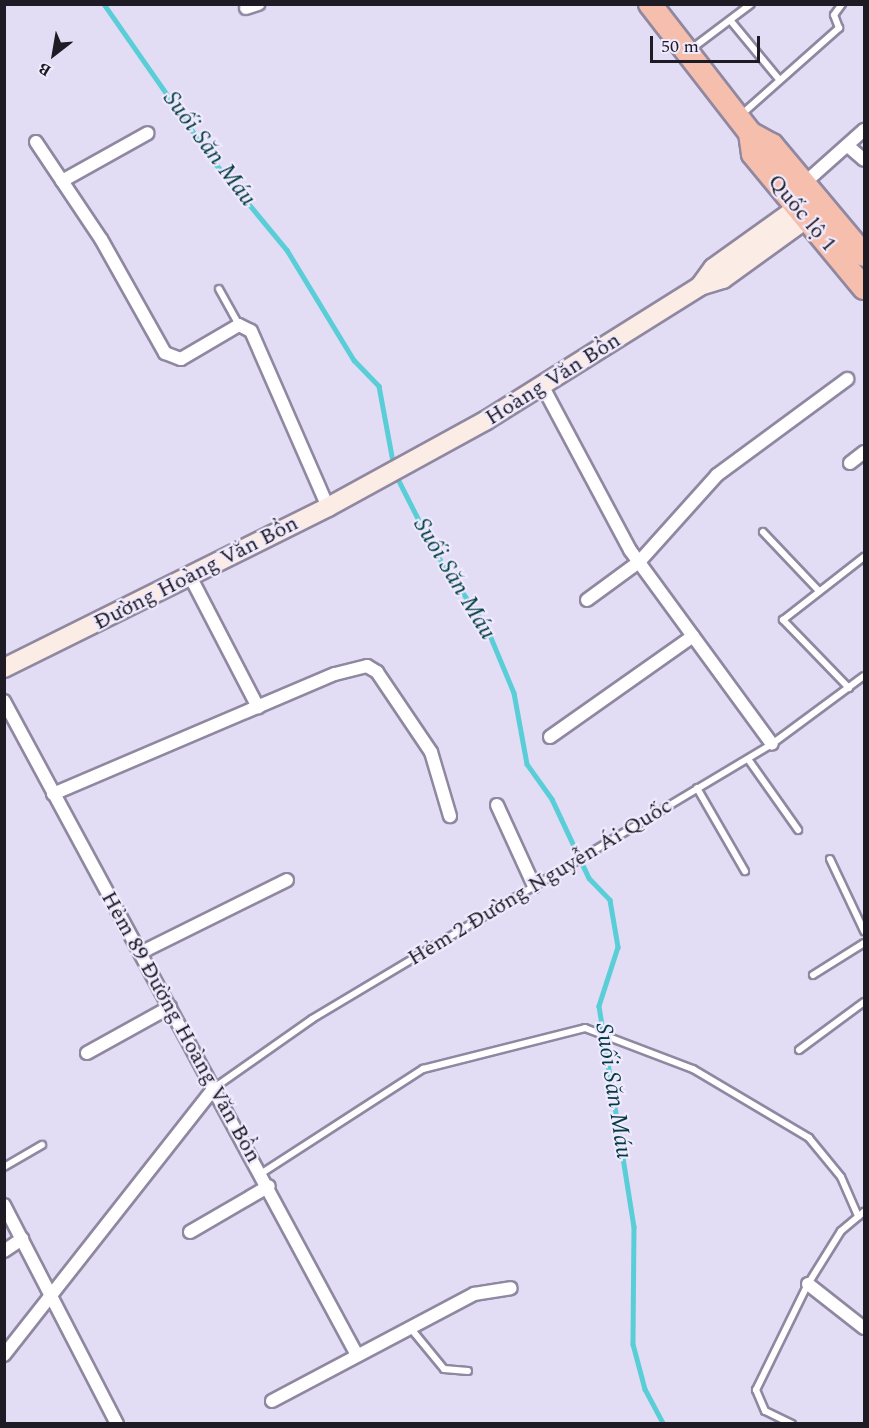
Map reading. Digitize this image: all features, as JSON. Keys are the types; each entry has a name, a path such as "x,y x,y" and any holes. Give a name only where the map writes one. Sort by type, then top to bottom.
{"highway":[{"name":"Quốc lộ 1","path":"650,4 744,125 772,145 805,202 864,288"},
{"name":"Quốc lộ 1","path":"805,202 864,255"}],"main road":[{"name":"Hoàng Văn Bổn","path":"386,476 543,387 699,286 723,279 805,202"},
{"name":"Đường Hoàng Văn Bổn","path":"4,668 386,476"}],"street":[{"path":"805,202 848,146 864,130"},
{"path":"62,181 148,133"},
{"path":"36,142 62,181 165,353 181,359 239,325 251,331 274,373 328,507"},
{"path":"848,146 864,160"},
{"path":"587,600 639,562 717,475 847,379"},
{"path":"543,387 579,461 639,562 772,744"},
{"path":"850,462 864,452"},
{"path":"190,576 258,707"},
{"path":"550,737 693,636"},
{"path":"53,794 258,707 367,666 377,672 431,752 450,816"},
{"name":"Hẻm 89 Đường Hoàng Văn Bổn","path":"4,701 262,1173 356,1353"},
{"path":"497,805 534,886"},
{"path":"140,953 287,880"},
{"path":"87,1053 170,1006"},
{"path":"4,1355 214,1088"},
{"path":"190,1232 269,1186"},
{"path":"4,1205 117,1424"},
{"path":"4,1251 22,1239"},
{"path":"808,1284 864,1328"},
{"path":"272,1401 356,1353 412,1330 474,1294 511,1288"}],"lane":[{"path":"687,52 751,4"},
{"path":"744,125 778,78 839,27 834,15 842,4"},
{"path":"730,20 778,78"},
{"path":"219,288 239,325"},
{"path":"764,532 819,591"},
{"path":"849,688 784,624 819,591 864,557"},
{"name":"Hẻm 2 Đường Nguyễn Ái Quốc","path":"214,1088 312,1019 772,744 864,676"},
{"path":"748,759 798,830"},
{"path":"697,788 746,871"},
{"path":"830,859 864,931"},
{"path":"813,975 864,943"},
{"path":"800,1050 864,1002"},
{"path":"262,1173 423,1069 573,1029 595,1031 611,1036 693,1069 809,1138 841,1177 858,1216"},
{"path":"4,1167 42,1145"},
{"path":"792,1424 765,1411 756,1390 808,1284 841,1231 864,1212"},
{"path":"412,1330 444,1369 468,1371"}],"waterway":[{"name":"Suối Săn Máu","path":"104,4 215,163 287,250 354,360 379,386 394,467"},
{"name":"Suối Săn Máu","path":"396,475 435,552 487,628 514,693 527,764 552,799 589,878 610,900 618,947 599,1006 634,1226 633,1344 645,1389 664,1424"}]}
